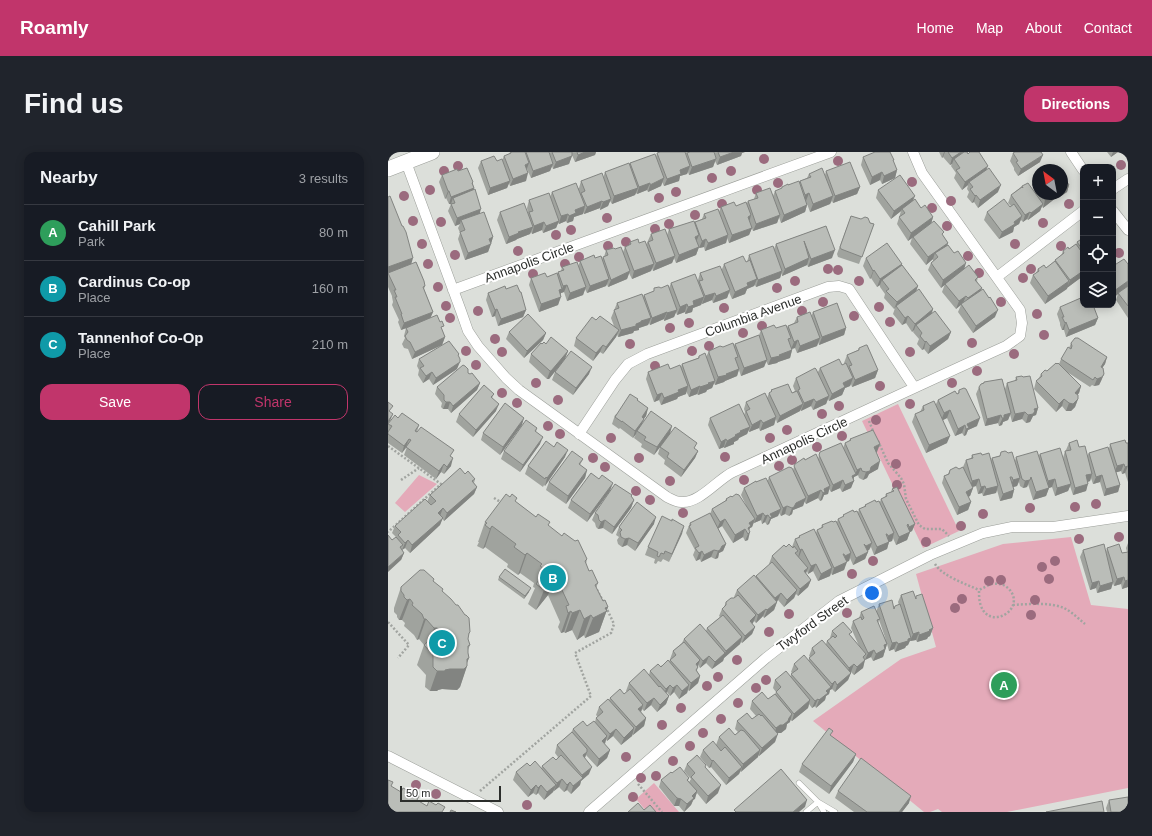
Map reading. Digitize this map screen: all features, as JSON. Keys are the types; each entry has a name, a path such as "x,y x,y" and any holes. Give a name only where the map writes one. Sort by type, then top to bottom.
{"street":[{"path":"388,169 432,152"},
{"name":"Annapolis Circle","path":"453,290 831,152"},
{"name":"Annapolis Circle","path":"406,162 468,331 494,366 519,390 667,498 682,502 690,501 704,493 729,474 864,412 914,387 1006,346 1020,336 1022,323 1020,310 922,173 913,152"},
{"path":"1071,152 1080,166"},
{"path":"1116,187 1128,179"},
{"path":"997,277 1080,213"},
{"path":"1116,215 1128,230"},
{"name":"Columbia Avenue","path":"579,434 615,380 628,364 647,354 828,287 839,286 849,289 914,387"},
{"name":"Twyford Street","path":"589,812 766,658 839,601 930,555 983,533 1012,527 1053,527 1128,516"},
{"path":"388,756 498,812"}],"lane":[{"path":"799,783 818,802 824,812"},
{"path":"806,812 818,802"},
{"path":"818,802 835,812"}],"path":[{"path":"864,412 888,463 901,478 904,484 906,499 918,525 925,529 942,529 954,545"},
{"path":"388,446 441,484 388,532"},
{"path":"401,480 420,468"},
{"path":"494,498 507,507"},
{"path":"930,555 937,568 979,590"},
{"path":"471,799 591,696 575,653 611,633 614,624 594,582"},
{"path":"991,584 1002,584 1010,590 1014,600 1013,605 1007,614 997,617 992,616 983,610 979,590 991,584"},
{"path":"1013,605 1054,605 1065,608 1085,624"},
{"path":"388,622 409,645 398,658"},
{"path":"630,775 662,812"}],"shaded area":[{"path":"898,404 959,531 923,548 862,421"},
{"path":"419,475 437,484 405,512 395,503"},
{"path":"1071,537 1091,605 1128,609 1128,788 1007,812 942,812 938,809 930,812 924,812 813,721 901,659 936,647 916,574 1003,544"},
{"path":"654,783 679,812 647,812 636,799"}],"building":[{"path":"511,152 525,152 529,163 525,165 528,173 513,179 504,156"},
{"path":"526,152 549,152 553,164 533,171"},
{"path":"552,152 572,152 572,156 556,162"},
{"path":"577,152 585,152 578,155"},
{"path":"685,152 690,166 680,170 681,174 667,179 657,153"},
{"path":"714,152 716,159 692,167 687,153"},
{"path":"718,152 734,152 720,157"},
{"path":"875,152 890,152 897,170 884,176 882,172 872,177 863,157"},
{"path":"948,152 961,152 952,158"},
{"path":"964,152 967,152 968,154 970,152 979,152 988,166 965,182 956,170 960,168 954,159"},
{"path":"1041,152 1043,155 1021,169 1016,162 1018,161 1013,153"},
{"path":"655,154 664,178 650,185 650,183 639,187 630,163"},
{"path":"494,156 497,161 502,159 510,181 490,188 481,161"},
{"path":"850,162 860,187 835,196 826,171"},
{"path":"629,163 638,188 614,196 605,172"},
{"path":"467,168 474,188 451,197 442,175 457,169 458,171"},
{"path":"822,168 833,196 813,204 809,193 805,195 800,181 811,177 809,174"},
{"path":"989,168 1001,185 980,200 970,189 973,187 969,182"},
{"path":"602,173 611,199 587,207 581,193 585,191 581,181"},
{"path":"900,175 915,196 894,211 878,190"},
{"path":"799,181 807,205 784,215 775,191 788,184"},
{"path":"576,183 585,206 575,210 576,213 569,216 568,214 561,216 552,192"},
{"path":"1028,183 1032,189 1032,200 1040,200 1043,204 1031,213 1030,212 1025,215 1011,195 1022,187 1023,188 1022,186"},
{"path":"770,188 780,215 756,224 748,201 758,198 756,193"},
{"path":"475,189 481,209 457,218 451,204 455,203 453,198"},
{"path":"549,193 559,221 546,226 544,222 534,226 529,212 533,211 529,200"},
{"path":"390,196 402,226 406,232 413,258 388,267 388,197"},
{"path":"915,199 921,208 925,205 933,217 911,233 899,217 905,213 902,209"},
{"path":"1004,199 1010,207 1014,204 1022,216 1014,222 1015,224 1002,232 987,212"},
{"path":"734,202 736,206 746,202 751,215 748,217 752,228 732,235 721,207"},
{"path":"524,203 533,227 509,237 500,212"},
{"path":"718,209 728,235 708,243 706,239 702,241 695,222 706,218 704,214"},
{"path":"484,212 493,237 489,239 491,244 468,253 460,232 465,230 461,220"},
{"path":"851,216 861,219 865,217 868,218 870,223 874,224 862,257 841,249 840,247"},
{"path":"694,221 699,235 695,237 699,247 679,255 669,229"},
{"path":"934,221 944,232 942,234 948,243 928,257 913,237"},
{"path":"826,226 835,250 811,259 804,241 809,258 785,269 776,244"},
{"path":"665,229 675,256 656,263 648,242 653,240 651,234"},
{"path":"638,239 639,243 645,241 654,264 634,271 625,247 631,244 630,242"},
{"path":"887,243 902,264 880,279 874,270 873,271 866,258"},
{"path":"1076,244 1080,250 1080,273 1070,280 1055,260 1064,253 1063,251 1068,247 1069,249"},
{"path":"948,245 954,253 958,251 966,263 943,280 931,263 938,257 935,253"},
{"path":"773,246 782,271 758,280 749,255"},
{"path":"621,247 630,271 611,280 603,257 608,255 606,250"},
{"path":"594,255 595,258 601,256 609,279 590,286 580,261"},
{"path":"743,256 746,262 750,260 757,279 747,283 748,286 735,292 724,264"},
{"path":"1124,259 1128,264 1128,281 1116,290 1116,272 1116,264"},
{"path":"1055,261 1069,281 1048,296 1033,275 1044,265 1046,268"},
{"path":"416,262 424,281 425,286 423,287 433,312 404,323 395,297 397,297 394,290 396,290 388,273"},
{"path":"577,262 586,287 570,293 567,285 563,286 558,272 564,270 562,267"},
{"path":"902,265 918,286 897,302 886,291 889,289 882,280"},
{"path":"969,265 978,277 975,280 982,288 968,298 966,296 959,301 945,284"},
{"path":"720,266 730,290 716,296 715,293 705,296 699,281 703,280 700,273"},
{"path":"545,273 547,277 557,273 562,289 559,290 561,297 541,304 531,278"},
{"path":"695,274 704,297 693,301 694,305 688,307 687,304 680,307 671,283"},
{"path":"517,285 521,292 526,310 501,319 497,309 495,310 488,293 505,286 506,289"},
{"path":"668,285 677,310 652,318 644,295 654,291 654,288 661,288"},
{"path":"1128,286 1128,306 1118,293"},
{"path":"919,289 933,309 915,324 908,316 905,318 896,306"},
{"path":"983,289 998,310 976,326 961,304"},
{"path":"642,294 651,318 641,321 636,324 636,326 621,330 614,310 619,308 617,303"},
{"path":"1080,298 1080,308 1094,308 1098,318 1069,330 1062,317 1064,317 1060,307"},
{"path":"837,303 846,328 822,337 813,312"},
{"path":"935,311 951,332 930,346 920,336 922,333 916,325"},
{"path":"810,312 820,338 800,346 798,340 794,342 788,326 798,322 797,317"},
{"path":"528,314 546,333 527,351 509,332"},
{"path":"437,315 440,322 442,321 444,326 441,327 445,337 415,352 405,336 408,332 406,328"},
{"path":"600,316 619,330 606,347 603,345 596,353 576,338 592,317 596,320"},
{"path":"774,325 776,328 786,325 791,338 788,339 792,350 779,355 780,356 771,358 761,330"},
{"path":"759,335 767,360 744,368 735,344"},
{"path":"551,337 568,351 550,371 531,354 541,343 542,344 544,342 546,344"},
{"path":"1075,338 1078,338 1107,357 1101,367 1103,368 1104,374 1102,377 1097,379 1095,377 1093,380 1061,359 1068,347 1071,349 1071,343"},
{"path":"449,341 459,354 460,362 436,378 432,372 426,376 420,368 424,366 419,359"},
{"path":"733,343 738,357 735,358 739,369 726,374 727,375 718,377 709,351 720,346 723,347"},
{"path":"866,345 878,370 855,380 849,366 852,365 847,355"},
{"path":"571,351 592,367 576,388 555,372"},
{"path":"705,353 715,381 691,390 682,364 699,358 699,356"},
{"path":"839,359 842,365 846,363 853,378 843,383 845,387 832,394 820,368"},
{"path":"1058,363 1081,386 1075,393 1078,395 1078,399 1073,404 1064,399 1059,404 1036,381 1042,376 1041,374 1045,370 1047,371"},
{"path":"668,364 670,369 680,365 688,386 678,390 679,392 664,398 662,393 657,395 648,372"},
{"path":"463,365 468,369 468,373 472,373 480,383 453,406 450,402 446,402 444,400 444,395 437,387"},
{"path":"815,368 829,396 816,402 814,399 804,403 798,390 800,389 796,378"},
{"path":"1030,376 1038,408 1034,409 1035,411 1033,414 1028,415 1025,412 1015,414 1007,383 1017,380 1016,377"},
{"path":"1002,379 1011,413 1004,415 1004,418 1002,418 1001,415 987,419 979,387 984,382"},
{"path":"788,384 792,393 797,391 803,404 780,416 769,393 772,391 771,390"},
{"path":"484,385 494,394 491,397 499,404 476,430 459,414"},
{"path":"964,388 966,389 980,418 967,424 969,428 966,429 965,425 958,429 950,410 944,413 938,400 955,391 957,394 959,393 959,390"},
{"path":"765,393 776,417 763,423 761,420 752,425 746,411 750,409 746,402"},
{"path":"630,394 648,408 642,417 644,419 635,431 615,417"},
{"path":"934,401 950,436 929,445 915,414 924,410 923,406"},
{"path":"388,402 393,406 389,411 393,414 388,421"},
{"path":"505,403 524,418 503,447 483,433"},
{"path":"739,404 750,427 740,431 741,432 735,435 736,436 727,441 726,439 721,442 710,418"},
{"path":"651,411 672,426 657,447 644,440 646,437 637,431"},
{"path":"402,413 419,425 415,431 417,432 421,427 454,450 450,456 453,458 447,467 444,464 439,471 406,447 411,440 409,439 404,446 388,434 392,426 388,424 395,415 398,418"},
{"path":"526,420 537,428 535,431 543,437 523,465 504,451"},
{"path":"675,427 697,443 694,448 698,451 684,470 667,457 669,453 660,447"},
{"path":"873,430 880,444 874,447 880,461 871,467 870,471 862,471 861,468 857,470 845,443 851,440 850,439"},
{"path":"1077,440 1079,447 1085,446 1092,474 1086,475 1088,484 1075,488 1065,451 1071,450 1069,443"},
{"path":"1125,440 1126,443 1128,443 1128,466 1125,467 1124,464 1117,466 1110,444"},
{"path":"546,441 554,447 557,442 568,450 545,479 528,466"},
{"path":"841,443 856,474 852,476 854,481 845,485 843,480 833,485 819,455 820,452"},
{"path":"1108,447 1120,485 1106,489 1102,475 1096,477 1089,453"},
{"path":"1060,448 1071,484 1057,488 1055,479 1048,481 1040,454"},
{"path":"572,451 583,459 579,464 587,470 568,496 549,482"},
{"path":"1005,451 1008,453 1012,452 1020,478 1013,480 1012,477 1010,477 1014,490 1003,494 992,458 1000,456 1001,452"},
{"path":"1037,451 1049,488 1036,492 1031,477 1030,480 1025,481 1022,479 1016,457"},
{"path":"981,453 982,455 989,453 998,486 986,489 985,486 981,487 979,479 972,481 966,460 973,458 972,455"},
{"path":"816,454 830,486 824,489 825,492 823,493 821,490 808,496 794,466 804,458 805,460"},
{"path":"789,467 792,468 806,498 796,503 792,508 787,506 783,508 769,477"},
{"path":"956,467 959,469 963,467 973,488 966,492 971,502 959,507 944,476 949,474 950,470"},
{"path":"460,468 465,474 468,471 475,479 472,481 477,487 447,513 443,508 438,513 443,518 412,545 408,540 405,543 398,535 401,532 395,526 425,499 431,505 436,501 430,495"},
{"path":"591,473 599,479 602,475 613,483 590,514 571,500"},
{"path":"766,478 781,509 770,514 772,517 770,518 768,515 765,516 763,513 757,516 744,488 756,481"},
{"path":"615,484 632,495 631,496 634,500 614,527 605,520 601,522 598,515 595,513"},
{"path":"897,487 915,524 909,527 908,524 907,525 910,532 899,537 881,499 887,496 886,494 894,491 892,489"},
{"path":"506,494 510,497 512,494 517,498 515,501 536,517 538,514 550,522 548,525 562,536 564,533 575,541 578,540 587,559 585,561 589,571 592,570 598,583 595,585 603,601 605,600 608,607 605,608 607,611 593,618 591,615 584,619 580,610 572,613 571,611 568,613 566,606 569,605 555,575 544,590 536,584 546,570 540,566 542,564 527,553 525,555 514,547 516,544 492,526 490,529 485,525 487,523 485,522"},
{"path":"736,494 739,495 755,519 749,523 751,526 748,528 750,532 748,534 745,529 735,535 725,519 720,522 712,509"},
{"path":"875,500 876,502 879,501 894,533 888,536 886,534 889,542 877,547 859,509"},
{"path":"637,502 656,517 638,543 629,538 625,539 621,537 620,532 622,530 619,527"},
{"path":"853,510 854,512 857,511 872,543 866,546 864,544 868,552 856,558 838,519"},
{"path":"710,513 726,544 718,551 714,550 704,555 702,551 699,553 695,548 699,546 689,526 691,525 690,523"},
{"path":"662,516 672,521 672,519 684,526 672,554 665,551 664,554 661,553 659,557 657,556 658,552 648,547"},
{"path":"836,521 851,553 845,556 843,554 847,562 834,568 817,530 823,527 822,525"},
{"path":"814,529 832,568 821,574 816,564 811,566 802,549 800,550 795,539"},
{"path":"388,535 392,540 396,537 403,545 400,547 404,553 388,567"},
{"path":"789,544 793,548 794,546 798,551 795,553 808,568 804,571 811,580 800,589 772,556 784,545 786,547"},
{"path":"1104,544 1113,582 1100,586 1099,581 1092,583 1083,550"},
{"path":"1119,544 1122,553 1128,552 1128,580 1125,581 1124,577 1117,579 1107,548"},
{"path":"772,562 797,590 787,600 781,593 775,598 756,576"},
{"path":"505,569 531,588 525,596 499,577"},
{"path":"420,570 424,570 434,579 433,581 443,589 442,591 456,605 458,605 469,618 469,658 467,659 467,666 464,669 437,671 433,667 433,655 424,645 440,630 434,628 426,619 424,619 422,614 412,605 413,603 410,599 407,600 401,591 401,587"},
{"path":"754,575 777,602 758,615 737,590"},
{"path":"913,591 916,599 916,596 922,594 933,628 929,630 930,631 919,635 919,632 913,634 901,595"},
{"path":"738,595 756,615 750,621 755,627 745,636 722,609 726,605 726,602"},
{"path":"892,600 894,609 895,606 900,604 911,638 908,639 908,641 898,644 897,642 892,643 879,604"},
{"path":"874,606 880,619 877,620 887,644 884,645 885,649 876,654 874,650 868,653 853,621 861,617 862,620 864,618 861,612"},
{"path":"723,615 742,637 726,651 707,628"},
{"path":"843,622 852,632 849,634 866,654 863,657 865,660 857,667 854,664 849,668 827,641 833,636 835,638 837,636 832,631"},
{"path":"700,624 725,653 715,662 709,656 703,661 684,639"},
{"path":"822,640 851,673 837,685 835,681 832,684 809,658 815,653 812,648"},
{"path":"684,642 700,660 696,664 698,667 696,670 700,676 691,683 670,660 676,655 673,651"},
{"path":"804,655 831,687 826,691 828,693 819,700 818,699 815,701 791,674 798,669 794,664"},
{"path":"668,660 689,685 682,691 677,685 673,688 670,685 666,689 650,671 658,664 661,667"},
{"path":"644,669 659,687 660,686 669,696 660,705 654,698 647,703 629,683"},
{"path":"786,671 810,700 794,714 776,692 781,687 775,680"},
{"path":"620,689 624,694 630,689 643,705 638,709 646,718 636,727 610,698"},
{"path":"762,692 768,699 775,694 792,714 788,721 783,725 776,728 752,701"},
{"path":"608,699 634,728 624,738 616,729 610,734 596,718 603,712 599,707"},
{"path":"747,713 752,719 759,714 761,716 762,715 778,734 762,748 737,721"},
{"path":"583,721 587,726 594,721 607,736 602,741 610,750 599,759 573,729"},
{"path":"729,728 735,735 741,730 744,731 760,750 743,764 719,737"},
{"path":"829,728 833,731 830,735 856,754 831,786 802,764"},
{"path":"572,732 587,749 587,752 583,755 592,767 582,775 557,745"},
{"path":"713,741 721,751 725,747 742,767 729,778 703,750"},
{"path":"561,755 583,778 573,786 570,782 567,785 562,779 557,783 542,766 553,757 556,760"},
{"path":"697,755 706,765 705,767 721,785 708,796 691,777 695,773 687,764"},
{"path":"861,758 911,796 899,812 867,812 838,791"},
{"path":"535,761 556,785 547,792 541,785 538,788 536,785 531,790 516,772 527,763 530,766"},
{"path":"680,767 689,778 687,780 697,791 692,796 694,798 687,804 681,799 677,798 661,780"},
{"path":"781,769 807,800 793,812 736,812 734,810"},
{"path":"388,780 393,782 391,786 401,792 403,788 419,796 417,800 427,806 429,801 436,805 438,803 445,807 442,812 389,812"},
{"path":"1128,797 1128,812 1111,812 1109,800"},
{"path":"1102,801 1104,812 1046,812"},
{"path":"638,803 644,810 650,805 656,812 628,812"}],"place":[{"name":"Cardinus Co-op","path":"553,578"},
{"name":"Tannenhof Co-Op","path":"442,643"},
{"name":"Cahill Park","path":"1004,685"}]}
